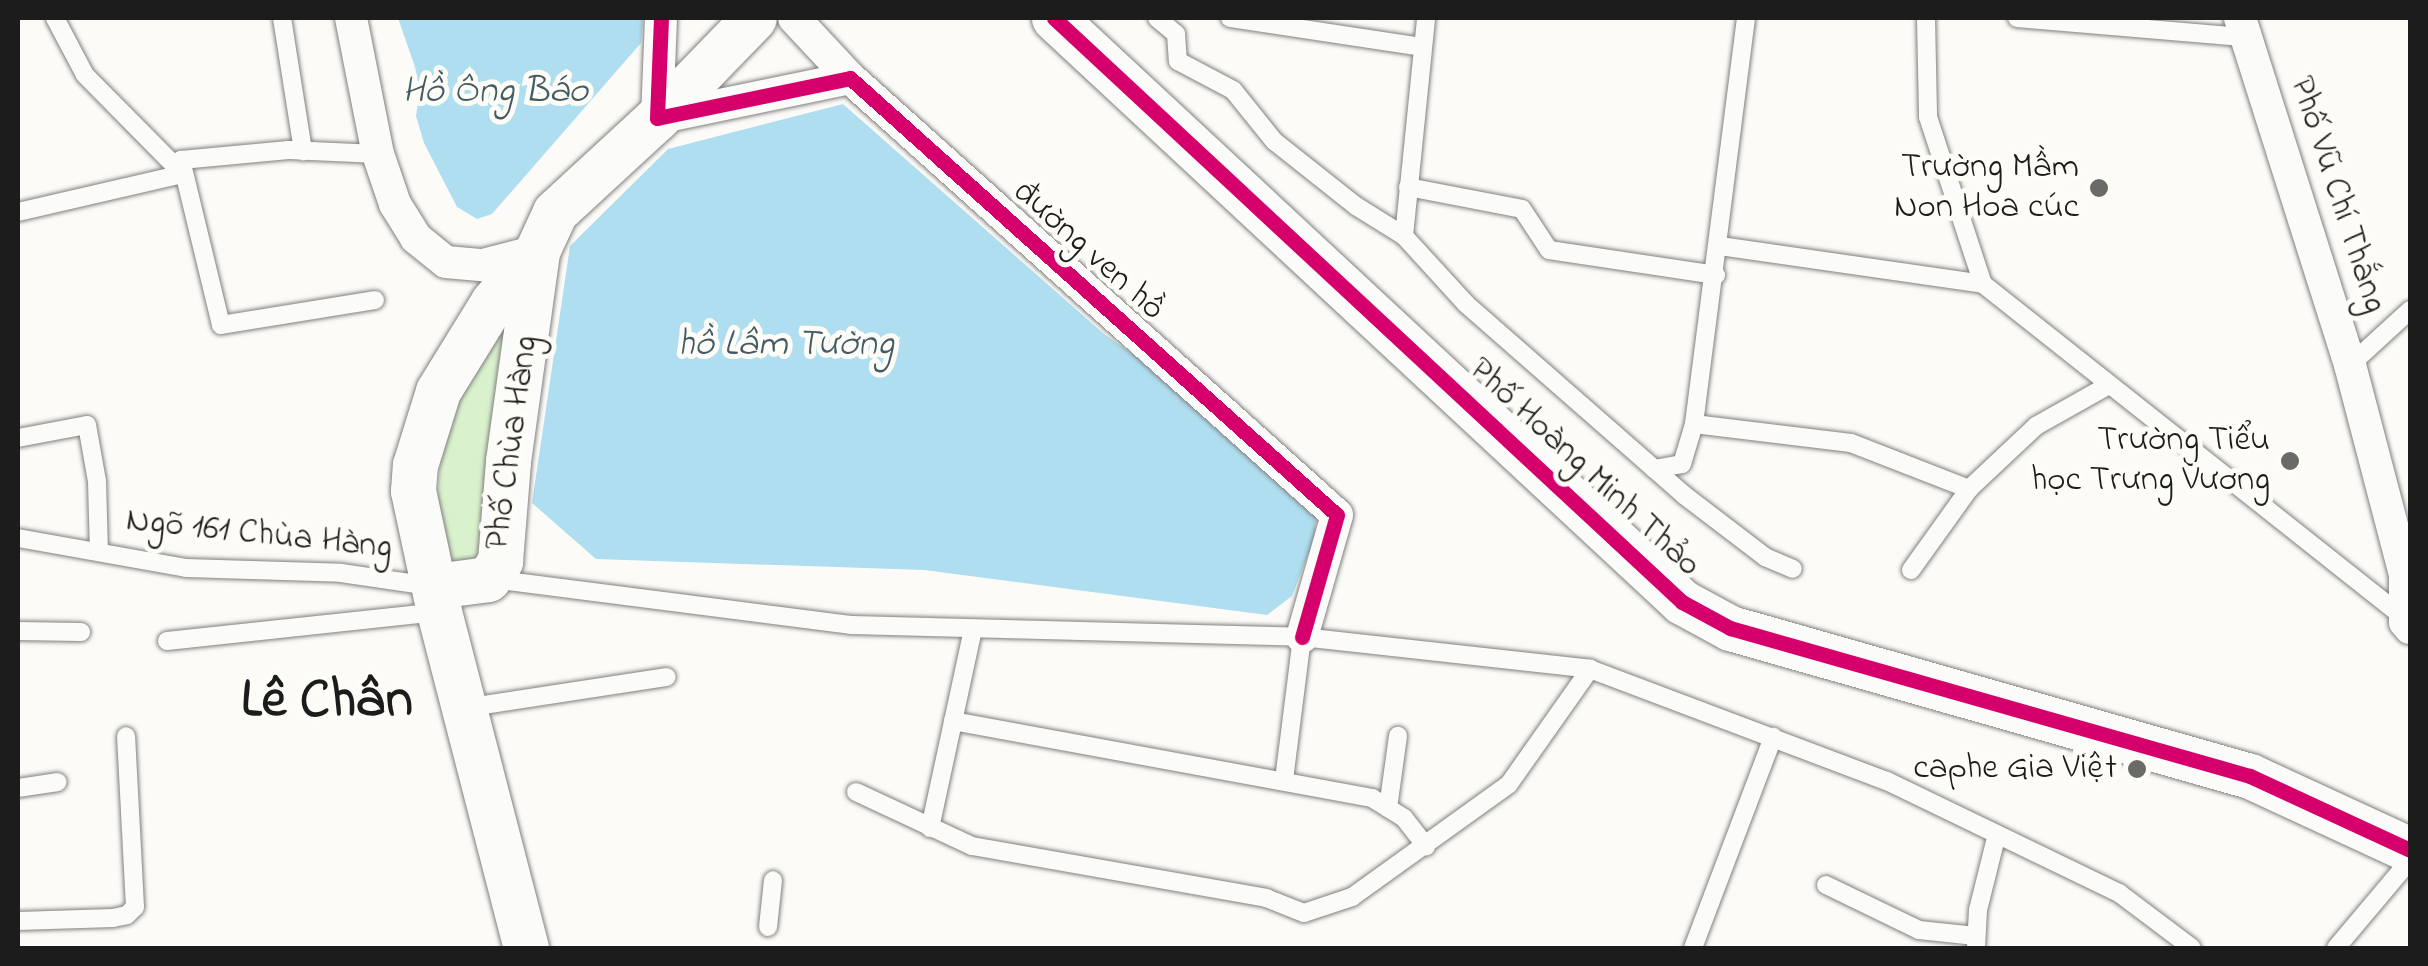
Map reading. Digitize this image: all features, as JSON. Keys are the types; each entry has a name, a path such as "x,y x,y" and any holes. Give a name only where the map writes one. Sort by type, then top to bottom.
{"street":[{"path":"351,18 378,154 395,204 416,238 446,262 482,265 537,252"},
{"path":"661,18 657,118 850,78"},
{"name":"Phố Chùa Hàng","path":"437,599 488,579 500,561 508,461 537,252 555,212 657,118 754,18"},
{"path":"794,18 850,78"},
{"name":"Phố Hoàng Minh Thảo","path":"1054,18 1682,602 1730,628 2250,776 2410,850"},
{"name":"Phố Vũ Chí Thắng","path":"2243,28 2350,365 2405,574 2409,621"},
{"name":"đường ven hồ","path":"850,78 1337,515 1302,637"},
{"name":"Phố Chùa Hàng","path":"526,948 412,491 415,465 438,391 492,302 537,252"}],"lane":[{"path":"55,18 85,75 183,174"},
{"path":"282,18 303,151"},
{"path":"1156,18 1176,34 1178,60 1233,90 1274,141 1356,206 1404,236 1466,304 1654,469 1746,544 1794,568"},
{"path":"1230,18 1422,47"},
{"path":"1404,236 1426,18"},
{"path":"1654,469 1682,464 1694,424 1720,246 1746,18"},
{"path":"1926,18 1928,117 1983,284"},
{"path":"2017,18 2243,28"},
{"path":"375,300 221,326 181,160 303,151 378,154"},
{"path":"18,212 183,174"},
{"path":"1408,187 1522,209 1549,250 1716,275"},
{"path":"1720,246 1983,284 2107,386 2409,621"},
{"path":"2350,365 2410,310"},
{"path":"1911,570 1969,489 2036,426 2107,386"},
{"path":"1694,424 1851,443 1969,489"},
{"path":"18,438 87,426 96,481 100,552"},
{"name":"Ngõ 161 Chùa Hàng","path":"18,538 186,568 341,574 437,599"},
{"path":"488,579 851,625 1302,637 1398,652 1590,669 1888,781 2118,893 2192,948"},
{"path":"168,641 437,599"},
{"path":"930,828 974,629"},
{"path":"18,631 81,632"},
{"path":"1284,780 1302,637"},
{"path":"856,792 972,846 1266,898 1304,913 1352,897 1509,784 1590,669"},
{"path":"464,708 667,677"},
{"path":"953,721 1372,798 1404,818 1426,846"},
{"path":"18,921 114,918 126,916 135,907 126,736"},
{"path":"1388,808 1398,736"},
{"path":"1693,948 1773,737"},
{"path":"18,788 58,782"},
{"path":"1826,885 1919,930 1976,942 1997,834"},
{"path":"2336,948 2410,860"},
{"path":"768,927 773,880"}],"green space":[{"path":"509,310 490,542 471,563 448,562 436,537 443,416"}],"water":[{"name":"Hồ Ông Báo","path":"398,18 643,18 641,43 492,214 477,219 457,207 424,143 416,116 420,91"},
{"name":"hồ Lâm Tường","path":"843,104 1104,334 1218,414 1316,506 1315,537 1292,596 1267,615 924,570 596,559 532,503 570,246 668,149"}],"cycle path":[{"path":"661,18 657,118 850,78 1337,515 1302,637"},
{"path":"1054,18 1682,602 1730,628 2250,776 2410,850"}],"place":[{"name":"Trường Mầm Non Hoa cúc","path":"2099,188"},
{"name":"Trường Tiểu học Trưng Vương","path":"2290,461"},
{"name":"caphe Gia Việt","path":"2137,769"}],"district":[{"name":"Lê Chân","path":"327,703"}]}
